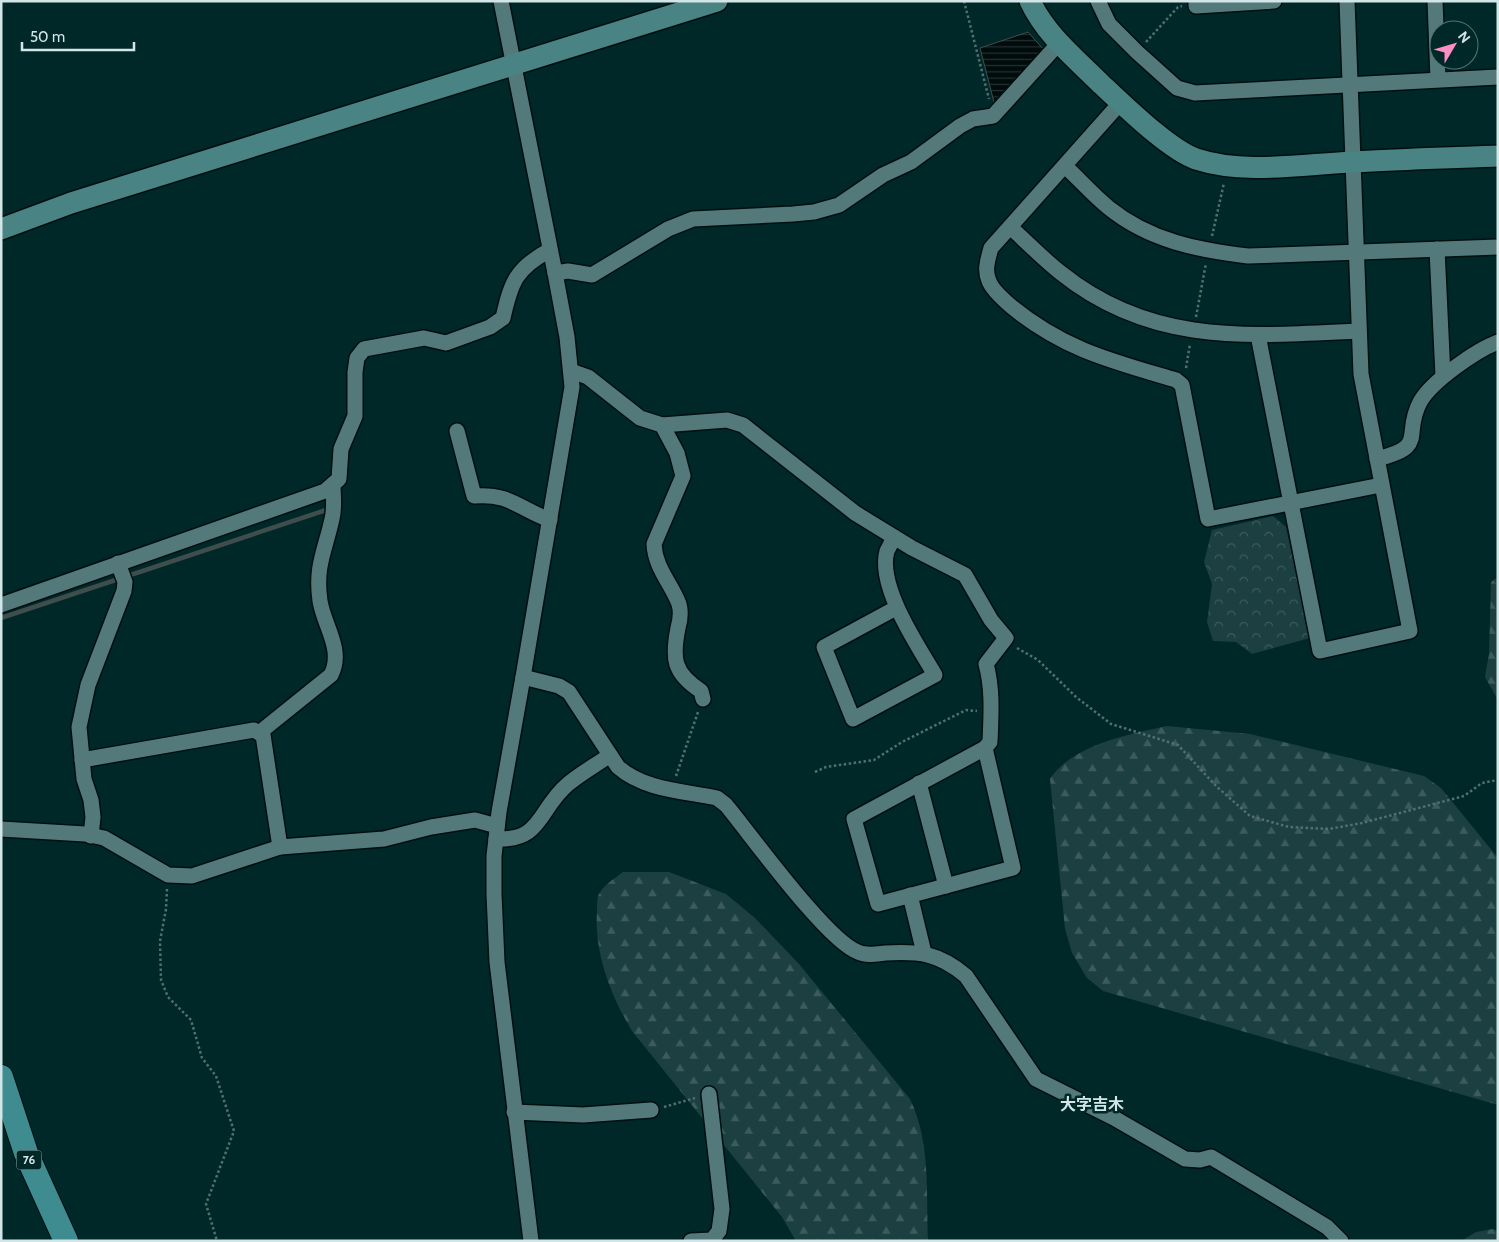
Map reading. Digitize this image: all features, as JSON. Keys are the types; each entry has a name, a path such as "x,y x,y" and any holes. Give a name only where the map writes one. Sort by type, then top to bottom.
{"main road":[{"name":"76","path":"1,1077 26,1153 66,1241"}],"street":[{"path":"501,1 555,273 572,387 523,677 513,722 496,833 494,894 497,962 531,1241"},
{"path":"1,229 71,203 378,109 514,63 717,1"},
{"path":"1030,1 1038,19 1059,43 1121,102 1178,149 1194,158 1227,166 1498,156"},
{"path":"1098,1 1109,24 1137,52 1177,88 1195,93 1498,76"},
{"path":"1196,3 1273,1"},
{"path":"1258,336 1320,651 1410,631 1361,374 1347,1"},
{"path":"1435,1 1438,79"},
{"path":"555,273 568,271 592,275 668,229 693,219 793,214 839,205 883,175 911,162 960,126 972,120 993,116 1059,43"},
{"path":"1121,102 991,248 986,268 989,283 1008,303 1038,327 1063,342 1091,354 1176,380 1182,385 1208,519 1382,485"},
{"path":"1065,166 1109,208 1138,229 1169,242 1208,251 1248,256 1356,250 1498,247"},
{"path":"1010,227 1061,273 1101,299 1150,321 1193,331 1258,336 1358,331"},
{"path":"1437,249 1443,376"},
{"path":"1,605 118,562 326,491 339,478 341,449 354,416 354,372 357,358 364,349 424,338 446,343 490,327 503,318 510,288 519,271 550,250"},
{"path":"1376,459 1400,453 1410,444 1419,404 1432,385 1443,376 1498,342"},
{"path":"571,371 588,377 640,418 662,425 727,420 743,425 855,513 894,538 965,575 991,620 1006,638 986,664 990,680 991,712 990,742 985,748 854,820 878,904 1013,868 985,748"},
{"path":"662,425 677,453 683,476 654,544 654,555 658,567 680,606 680,621 674,650 678,665 685,681 701,691 703,699"},
{"path":"457,431 474,496 488,495 508,498 536,515 550,520"},
{"path":"259,733 331,675 336,665 337,654 320,603 318,572 333,517 333,484"},
{"path":"894,538 887,552 888,581 896,608 935,675 853,719 824,647 896,608"},
{"path":"91,836 93,817 91,800 84,779 79,727 88,685 124,591 125,582 118,562"},
{"path":"523,677 559,686 568,692 610,755 626,774 646,784 717,798 726,805 826,928 856,952 865,954 917,951 952,964 966,976 1036,1080 1114,1118 1185,1159 1200,1160 1211,1157 1327,1227 1341,1241"},
{"path":"82,760 254,730 263,735 280,847"},
{"path":"1,829 104,838 168,876 192,876 280,847 384,839 431,827 475,820 496,833 513,840 533,830 567,785 610,755"},
{"path":"919,783 946,886"},
{"path":"910,895 924,954"},
{"path":"691,1241 712,1240 719,1231 722,1209 709,1094"},
{"path":"514,1112 582,1115 650,1110"}],"path":[{"path":"964,1 993,116"},
{"path":"1137,52 1178,7 1196,3"},
{"path":"1182,385 1208,251 1227,166"},
{"path":"1006,638 1013,646 1038,660 1076,696 1111,724 1178,745 1216,786 1250,816 1289,827 1329,829 1464,796 1482,783 1498,780"},
{"path":"671,789 703,699"},
{"path":"815,772 826,767 874,760 902,742 966,710 991,712"},
{"path":"168,876 166,909 160,941 162,980 168,997 190,1020 202,1058 216,1076 234,1131 206,1204 217,1241"},
{"path":"650,1110 709,1094"}],"green space":[{"path":"1273,516 1286,527 1310,638 1252,654 1236,642 1213,641 1207,622 1212,584 1204,562 1212,530"},
{"path":"1498,577 1498,700 1485,677 1489,654 1491,582"},
{"path":"1167,726 1250,734 1424,776 1441,788 1498,858 1498,1105 1103,991 1087,978 1072,953 1065,929 1050,779 1060,767 1087,749 1120,737"},
{"path":"623,872 669,872 726,894 755,918 799,964 910,1099 917,1116 924,1150 928,1241 796,1241 782,1217 632,1031 624,1018 611,989 601,958 597,927 598,896 609,883"},
{"path":"1493,1229 1498,1231 1498,1241 1461,1241 1476,1232"}],"shaded area":[{"path":"1028,32 1044,50 1036,57 1038,60 995,106 980,48"}],"waterway":[{"path":"1,618 329,509"}],"district":[{"name":"大字吉木","path":"1092,1104"}]}
